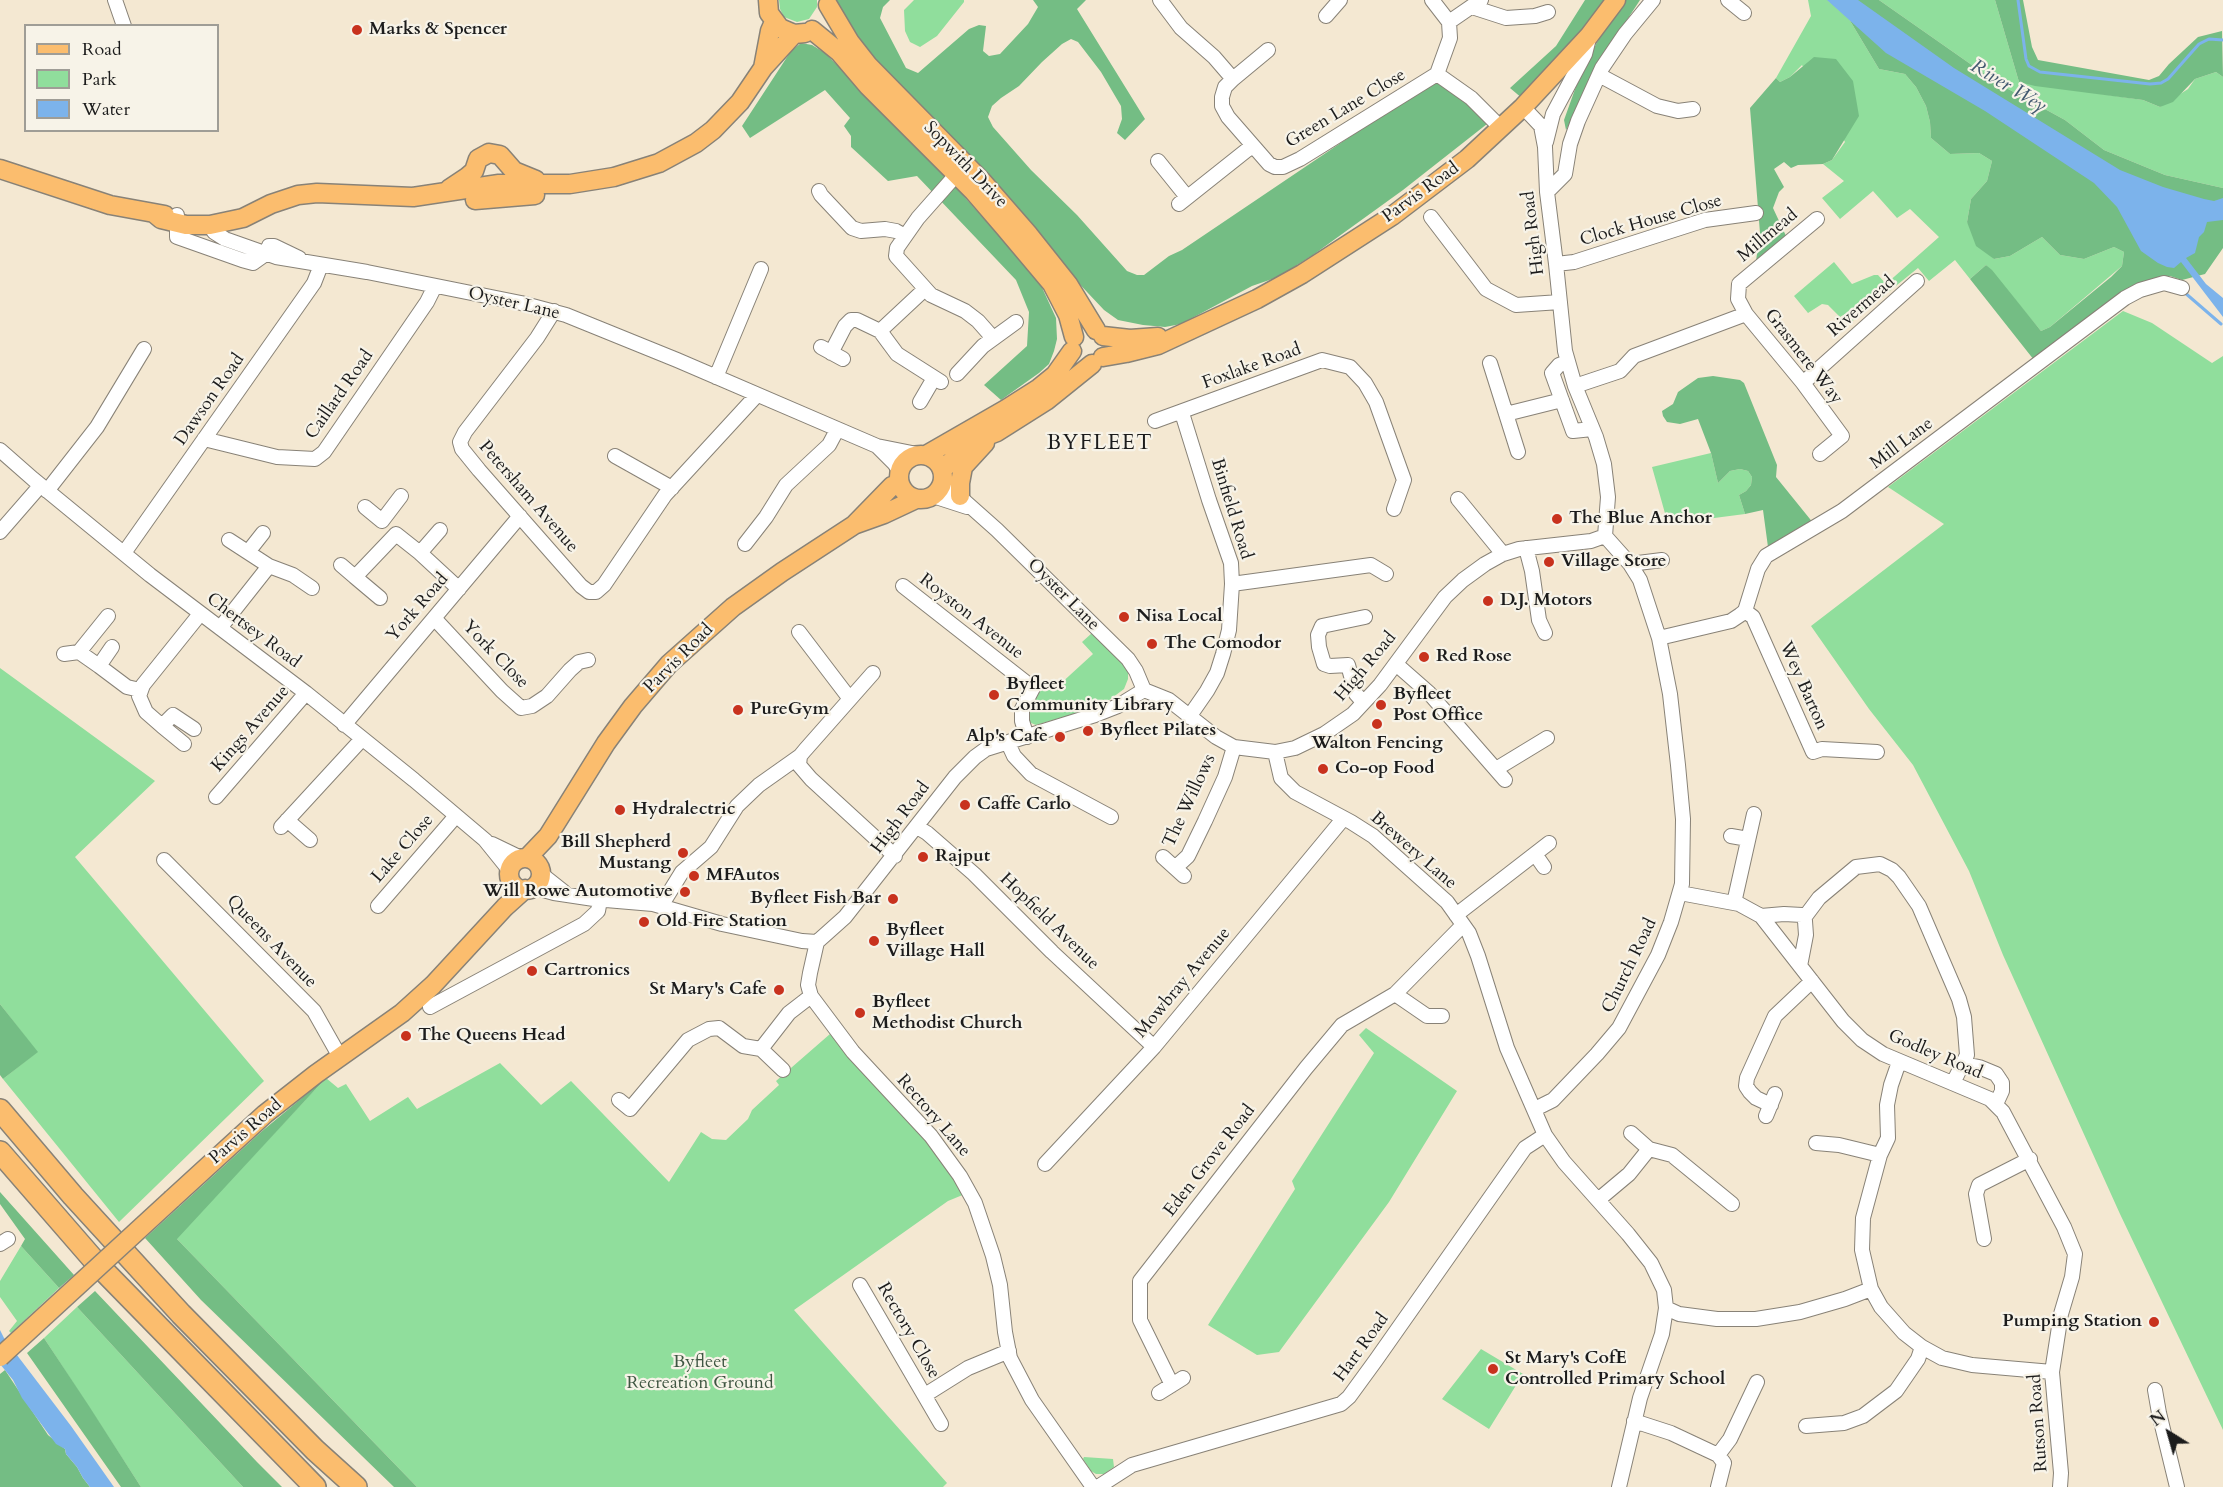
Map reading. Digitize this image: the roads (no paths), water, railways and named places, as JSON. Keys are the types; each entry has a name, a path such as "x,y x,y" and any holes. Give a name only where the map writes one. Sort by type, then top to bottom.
{"highway":[{"path":"0,1110 73,1196 180,1314 315,1450 356,1487"},
{"path":"0,1152 99,1266 315,1487"}],"main road":[{"name":"Parvis Road","path":"0,1358 248,1128 340,1057 374,1035 433,986 497,915 526,873 606,743 633,706 669,664 734,607 782,572 854,525 884,514 933,487 963,450 984,437 998,432 1064,388 1098,360 1148,349 1274,290 1337,252 1438,182 1502,128 1589,36 1616,0"},
{"name":"Sopwith Drive","path":"803,32 824,20 828,2"},
{"name":"Sopwith Drive","path":"828,2 850,42 868,65 981,180 1029,235 1068,284 1099,333"},
{"name":"Sopwith Drive","path":"768,8 786,32 803,32 839,52 868,86 973,190 1052,284 1068,315 1073,344"},
{"path":"763,68 770,31 768,8"},
{"path":"0,169 86,198 210,225 243,218 271,204 298,195 317,193 422,196 493,185 597,182 659,163 687,148 713,130 745,95 763,68 803,32"},
{"path":"422,196 449,189 474,171 478,159 489,153 500,155 514,171 529,178 561,184"},
{"path":"493,185 505,178 508,170 507,164"},
{"path":"474,171 478,179 493,185"},
{"path":"422,196 431,201 546,194 561,184"},
{"path":"182,219 207,218 271,204"},
{"path":"922,454 939,463 933,487 909,496 899,477 909,457 922,454 1006,410 1039,388 1055,375 1073,344 1081,331 1099,333 1107,346 1098,360 1082,363 1077,360 1073,344"},
{"name":"Parvis Road","path":"1099,333 1144,339 1184,332"},
{"path":"966,502 960,483 963,467 998,432"},
{"name":"Parvis Road","path":"854,525 899,477"}],"street":[{"path":"115,0 123,24"},
{"path":"1160,0 1181,28 1214,57 1233,79"},
{"path":"1326,16 1340,0"},
{"path":"1432,0 1449,22 1450,38 1437,74 1471,98 1502,128"},
{"path":"1547,192 1565,174 1574,132 1599,75 1625,34 1653,0"},
{"path":"1728,0 1744,13"},
{"path":"1449,22 1476,3 1506,18 1535,16 1548,12"},
{"name":"High Road","path":"1545,147 1553,114 1585,54 1589,36"},
{"name":"Green Lane Close","path":"1268,50 1225,87 1222,106 1252,146 1269,164 1275,167 1283,167 1300,159 1437,74"},
{"path":"1599,75 1657,106 1678,111 1693,110"},
{"name":"High Road","path":"817,942 846,917 956,777 986,749 1118,706 1144,690 1163,697 1216,737 1234,747 1275,752 1295,748 1324,734 1353,714 1396,664 1430,615 1453,588 1485,564 1503,554 1526,548 1591,541 1605,536 1608,514 1607,482 1600,450 1567,362 1541,126 1523,108"},
{"path":"1158,161 1183,200 1252,146"},
{"path":"956,175 918,218 897,248 896,256 931,295 966,311 993,338"},
{"path":"819,191 852,228 861,231 885,229 905,236"},
{"name":"Clock House Close","path":"1556,264 1574,262 1705,220 1756,213"},
{"path":"1431,217 1486,289 1516,305 1560,302"},
{"name":"Oyster Lane","path":"182,219 177,237 254,263 267,253"},
{"name":"Millmead","path":"1746,314 1738,299 1739,284 1817,219"},
{"name":"Oyster Lane","path":"210,225 214,232 225,239 293,261 435,286 554,311 599,327 877,446 922,454"},
{"name":"Dawson Road","path":"124,553 314,283 321,265"},
{"path":"716,377 761,268"},
{"name":"Rivermead","path":"1803,383 1903,296 1917,281"},
{"name":"Mill Lane","path":"1745,611 1758,569 1766,556 1842,511 2132,294 2164,283 2182,288"},
{"name":"Caillard Road","path":"204,440 277,457 315,459 324,452 428,302 435,286"},
{"path":"880,332 925,289"},
{"name":"Petersham Avenue","path":"554,311 537,338 465,432 460,442 462,449 520,516 581,586 590,592 596,592 617,567 657,506 672,488 758,395"},
{"name":"Grasmere Way","path":"1575,387 1620,371 1634,356 1746,314 1803,383 1842,436 1820,454"},
{"path":"832,353 845,326 851,320 856,320 880,332 897,354 937,380 921,402"},
{"path":"957,374 982,346 1016,322"},
{"path":"0,532 97,427 144,349"},
{"name":"Foxlake Road","path":"1155,421 1322,360 1350,367 1365,383 1376,402 1404,480 1394,509"},
{"path":"1567,362 1559,365 1552,373 1573,431 1592,429"},
{"path":"1490,363 1518,452"},
{"path":"1506,414 1562,400"},
{"name":"Binfield Road","path":"1182,412 1231,563 1232,584 1229,630 1223,654 1217,673 1190,717"},
{"path":"745,544 766,517 786,485 830,445 837,430"},
{"name":"Oyster Lane","path":"877,446 894,463 899,477"},
{"name":"Chertsey Road","path":"0,450 43,488 200,614 306,693 526,873"},
{"path":"615,456 672,488"},
{"name":"Oyster Lane","path":"933,487 966,502 997,530 1128,659 1136,670 1144,690"},
{"path":"382,521 401,496"},
{"path":"1458,499 1503,554"},
{"path":"365,507 459,589"},
{"name":"York Road","path":"344,725 520,516"},
{"path":"420,554 440,530"},
{"path":"248,552 263,533"},
{"path":"356,577 396,534"},
{"name":"Church Road","path":"1535,1109 1553,1100 1619,1028 1658,955 1682,884 1683,819 1671,703 1659,638 1640,580 1630,564 1605,536"},
{"path":"229,540 269,566 293,575 312,588"},
{"path":"1526,548 1532,571 1539,620 1545,633"},
{"path":"1630,564 1662,560"},
{"path":"1232,584 1371,565 1386,574"},
{"path":"220,628 269,566"},
{"path":"341,566 380,598"},
{"name":"Royston Avenue","path":"903,586 1033,688 1022,709 1022,721 1027,737"},
{"path":"1659,638 1731,621 1745,611"},
{"name":"Wey Barton","path":"1745,611 1753,617 1813,753 1822,749 1877,752"},
{"path":"184,744 146,712 139,696 140,690 200,614"},
{"path":"79,652 108,616"},
{"path":"1363,702 1356,694 1348,664 1330,666 1324,664 1318,635 1322,626 1365,617"},
{"name":"York Close","path":"434,618 502,691 521,708 532,706 547,696 579,662 588,660"},
{"path":"799,632 850,699"},
{"path":"99,666 112,647"},
{"path":"64,654 79,652 127,687 140,690"},
{"path":"1396,664 1429,693 1500,775 1547,738"},
{"path":"661,906 682,872 711,847 737,806 759,785 800,756 873,673"},
{"name":"Kings Avenue","path":"218,789 306,693"},
{"path":"162,726 173,715 194,729"},
{"path":"310,840 284,824 362,738"},
{"path":"1008,742 1014,756 1031,774 1100,804 1111,817"},
{"name":"The Willows","path":"1163,857 1180,872 1225,777 1234,747"},
{"name":"Brewery Lane","path":"1275,752 1279,771 1285,784 1294,792 1373,836 1447,902 1460,920 1478,956 1507,1048 1535,1109"},
{"path":"800,756 799,765 802,771 895,856"},
{"path":"1734,903 1754,814"},
{"name":"Lake Close","path":"378,906 456,817"},
{"name":"Mowbray Avenue","path":"1045,1164 1154,1047 1344,819"},
{"name":"Hopfield Avenue","path":"916,827 927,833 974,874 1052,952 1154,1047"},
{"path":"1731,836 1748,839"},
{"name":"Eden Grove Road","path":"1159,1393 1178,1382 1140,1320 1140,1281 1299,1076 1342,1025 1395,994 1460,920 1549,843"},
{"path":"1535,854 1544,867"},
{"name":"Queens Avenue","path":"164,860 314,1011 340,1057"},
{"path":"1803,918 1819,898 1856,867 1880,864 1892,870 1919,906 1959,999 1966,1034 1967,1055 1953,1083"},
{"path":"526,873 554,893 661,906 722,924 802,941 817,942 808,985 811,996 789,1013 761,1049"},
{"name":"Godley Road","path":"1680,893 1748,907 1761,916 1843,1021 1862,1040 1899,1062 1990,1099 2004,1112 2064,1227 2074,1254 2074,1265 2068,1289"},
{"path":"430,1008 584,924 598,911 600,900"},
{"path":"1761,916 1802,915 1806,935 1800,966"},
{"path":"1771,1105 1756,1098 1750,1092 1746,1086 1747,1078 1775,1016 1812,981"},
{"path":"1395,994 1427,1016 1442,1016"},
{"name":"Rectory Lane","path":"811,996 853,1052 931,1136 960,1176 975,1203 993,1256 1000,1285 1009,1351 1020,1379 1032,1400 1093,1487"},
{"path":"619,1100 630,1109 688,1040 709,1029 719,1028 743,1046 761,1049 783,1070"},
{"path":"1899,1062 1887,1105 1888,1138 1880,1155 1863,1218 1862,1250 1871,1289 1881,1307 1904,1333 1922,1347 1942,1358 1972,1365 2052,1372"},
{"path":"1964,1064 1996,1074 2002,1083 2002,1091 1996,1104"},
{"path":"1535,1109 1545,1135 1564,1162 1651,1263 1664,1290 1666,1308 1662,1334 1634,1421 1619,1487"},
{"path":"1630,1133 1649,1149 1672,1155 1720,1186 1732,1204"},
{"name":"Hart Road","path":"1098,1487 1132,1465 1334,1408 1341,1404 1349,1397 1376,1360 1525,1148 1545,1135"},
{"path":"1816,1143 1839,1145 1880,1155"},
{"path":"1598,1200 1629,1174 1649,1149"},
{"path":"1986,1232 1976,1194 1979,1185 2030,1159"},
{"name":"Rectory Close","path":"860,1285 941,1424"},
{"path":"1666,1308 1679,1314 1717,1319 1756,1319 1800,1312 1871,1289"},
{"name":"Rutson Road","path":"2060,1486 2052,1372 2068,1289"},
{"path":"1806,1426 1844,1423 1863,1416 1896,1392 1918,1359 1922,1347"},
{"name":"Rectory Close","path":"925,1395 968,1368 1009,1351"},
{"path":"1718,1455 1730,1439 1757,1383"},
{"path":"2155,1390 2158,1413 2177,1487"},
{"path":"1634,1421 1671,1433 1718,1455 1724,1463 1718,1487"}],"water":[{"path":"1827,0 1858,0 1954,68 2120,170 2163,187 2204,199 2214,201 2223,198 2223,220 2207,222 2204,232 2199,237 2195,253 2186,258 2206,284 2223,298 2223,317 2181,262 2174,268 2167,267 2141,251 2117,207 2094,183 1985,111 1886,53"},
{"path":"0,1330 114,1487 90,1487 66,1454 65,1449 56,1444 22,1398 13,1380 0,1364"}],"waterway":[{"path":"2018,0 2026,59 2029,66 2040,72 2150,84 2161,83 2168,79 2199,44 2209,39 2223,40"},
{"path":"2184,292 2221,324"}],"place":[{"name":"Marks & Spencer","path":"357,30"},
{"name":"The Blue Anchor","path":"1557,519"},
{"name":"Village Store","path":"1549,562"},
{"name":"D.J. Motors","path":"1488,601"},
{"name":"Nisa Local","path":"1124,617"},
{"name":"The Comodor","path":"1152,644"},
{"name":"Red Rose","path":"1424,657"},
{"name":"Byfleet Community Library","path":"994,695"},
{"name":"Byfleet Post Office","path":"1381,705"},
{"name":"PureGym","path":"738,710"},
{"name":"Walton Fencing","path":"1377,724"},
{"name":"Byfleet Pilates","path":"1088,731"},
{"name":"Alp's Cafe","path":"1060,737"},
{"name":"Co-op Food","path":"1323,769"},
{"name":"Caffe Carlo","path":"965,805"},
{"name":"Hydralectric","path":"620,810"},
{"name":"Bill Shepherd Mustang","path":"683,853"},
{"name":"Rajput","path":"923,857"},
{"name":"MFAutos","path":"694,876"},
{"name":"Will Rowe Automotive","path":"685,892"},
{"name":"Byfleet Fish Bar","path":"893,899"},
{"name":"Old Fire Station","path":"644,922"},
{"name":"Byfleet Village Hall","path":"874,941"},
{"name":"Cartronics","path":"532,971"},
{"name":"St Mary's Cafe","path":"779,990"},
{"name":"Byfleet Methodist Church","path":"860,1013"},
{"name":"The Queens Head","path":"406,1036"},
{"name":"Pumping Station","path":"2154,1322"},
{"name":"St Mary's CofE Controlled Primary School","path":"1493,1369"}],"district":[{"name":"BYFLEET","path":"1100,444"}],"water label":[{"name":"River Wey","path":"2008,87"}],"park label":[{"name":"Byfleet Recreation Ground","path":"700,1373"}]}
